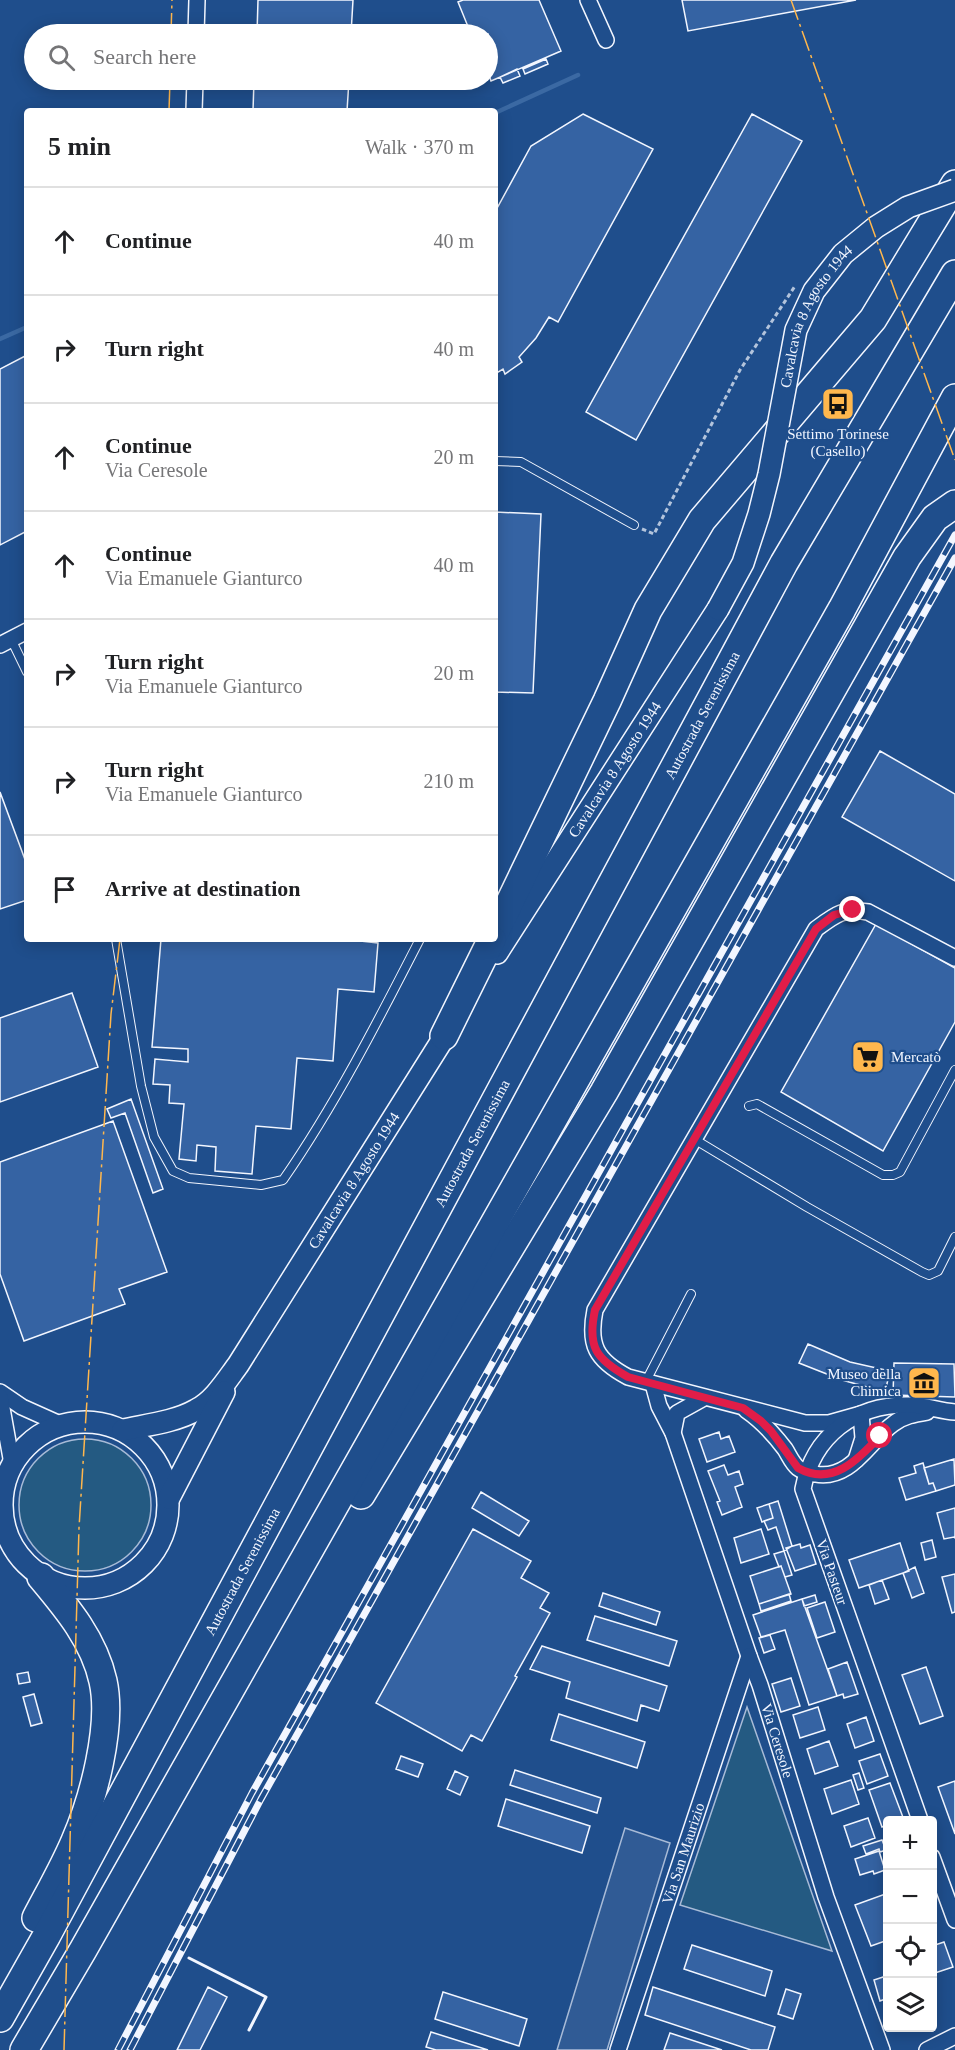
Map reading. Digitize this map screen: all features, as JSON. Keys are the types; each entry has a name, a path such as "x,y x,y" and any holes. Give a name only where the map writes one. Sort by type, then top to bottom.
{"highway":[{"path":"498,927 608,701 648,610 702,520 873,319 955,184"},
{"name":"Autostrada Serenissima","path":"0,2018 47,1935 784,563 955,274"},
{"path":"25,2050 843,609 955,398"},
{"path":"25,2050 604,1092 907,556 945,511"},
{"path":"444,1036 491,942"},
{"path":"0,1989 76,1840 102,1756 106,1720 104,1682 93,1653 82,1629 41,1577"}],"main road":[{"name":"Cavalcavia 8 Agosto 1944","path":"123,1430 197,1410 219,1391 238,1365 444,1036 718,609 743,563 759,514 769,474 796,330 814,291 843,254 876,227 909,207 955,190"},
{"name":"Cavalcavia 8 Agosto 1944","path":"169,1498 238,1365"},
{"path":"81,1421 103,1423 123,1430 146,1447 162,1470 169,1498 166,1524 157,1548 140,1568 117,1582 92,1588 66,1586 41,1577 19,1556 2,1528 1,1506 5,1476 24,1447 41,1433 60,1425 81,1421"}],"street":[{"path":"196,24 197,0"},
{"path":"588,0 606,40"},
{"path":"194,108 195,90"},
{"path":"6,642 24,633"},
{"path":"955,958 868,912 853,910 834,915 816,929 595,1310 591,1328 593,1345 602,1359 611,1368 628,1377 743,1408 814,1424 829,1423 900,1405 955,1412"},
{"name":"Via Ceresole","path":"650,1383 673,1432 748,1656 760,1685 826,1897 882,2050"},
{"path":"0,1394 60,1425"},
{"path":"0,1394 5,1476"},
{"path":"673,1432 677,1413 704,1398"},
{"path":"743,1408 761,1421 776,1437 798,1468 806,1473 819,1475 831,1474 845,1468 891,1425 902,1418 934,1410"},
{"path":"856,1460 863,1438 861,1414"},
{"path":"806,1473 812,1458 831,1433 840,1424 861,1414"},
{"name":"Via Pasteur","path":"806,1473 803,1489 918,1816"},
{"name":"Via San Maurizio","path":"618,2050 748,1656"},
{"path":"937,1868 955,1920"},
{"path":"927,2050 955,2036"}],"lane":[{"path":"498,461 521,462 634,525"},
{"path":"6,642 24,668"},
{"path":"117,942 141,1086 154,1137 173,1171 189,1178 261,1185 283,1180 299,1157 344,1082 418,942"},
{"path":"749,1106 757,1104 884,1175 893,1175 900,1172 955,1070"},
{"path":"693,1139 807,1207 929,1275 938,1271 955,1237"},
{"path":"650,1383 691,1294"}],"path":[{"path":"634,525 654,534 740,370 798,282"}],"shaded area":[{"path":"85,1439 110,1444 132,1458 146,1480 151,1505 146,1530 132,1552 110,1566 85,1571 60,1566 38,1552 24,1530 19,1505 24,1480 38,1458 60,1444"},
{"path":"747,1707 832,1951 680,1905"},
{"path":"625,1828 670,1843 607,2050 557,2050"}],"building":[{"path":"258,0 353,0 352,24 257,24"},
{"path":"463,0 539,0 561,51 498,78 498,24 467,24 458,2"},
{"path":"682,0 856,0 688,31"},
{"path":"546,59 548,64 525,74 523,69"},
{"path":"517,69 520,76 503,83 500,77"},
{"path":"254,90 348,90 347,108 253,108"},
{"path":"583,114 653,149 558,322 549,317 536,338 519,357 522,362 505,374 503,369 498,372 498,206 531,146"},
{"path":"752,114 802,141 636,440 586,412"},
{"path":"24,357 24,533 0,545 0,369"},
{"path":"498,512 541,514 533,693 498,692"},
{"path":"880,751 955,794 955,881 842,817"},
{"path":"0,792 24,857 24,901 0,909"},
{"name":"Mercatò","path":"876,924 955,968 955,1022 883,1151 781,1092"},
{"path":"161,942 378,943 374,992 338,989 333,1061 297,1058 291,1129 256,1126 252,1174 215,1171 216,1147 197,1145 196,1161 179,1159 184,1104 169,1103 170,1085 153,1084 155,1059 188,1062 188,1049 152,1047"},
{"path":"72,993 98,1067 0,1102 0,1018"},
{"path":"131,1099 163,1189 153,1193 125,1113 111,1118 107,1109"},
{"path":"113,1121 167,1272 119,1289 125,1304 24,1341 0,1274 0,1162"},
{"path":"808,1344 850,1362 890,1371 885,1392 842,1380 799,1363"},
{"name":"Museo della Chimica","path":"894,1363 954,1364 955,1397 893,1395"},
{"path":"719,1432 721,1439 729,1436 735,1452 707,1462 699,1439"},
{"path":"954,1459 955,1485 936,1491 933,1483 929,1484 924,1468"},
{"path":"923,1463 929,1484 933,1483 936,1491 906,1500 899,1478 916,1473 914,1466"},
{"path":"724,1465 728,1475 739,1471 743,1484 735,1487 742,1507 722,1515 717,1502 720,1501 708,1471"},
{"path":"481,1492 529,1521 519,1536 472,1508"},
{"path":"778,1501 792,1546 784,1551 776,1527 768,1530 764,1521 773,1518 769,1504"},
{"path":"769,1504 773,1518 762,1522 757,1508"},
{"path":"955,1508 955,1538 944,1539 937,1513"},
{"path":"473,1529 531,1561 521,1578 549,1593 540,1608 550,1613 482,1741 471,1735 462,1751 376,1703"},
{"path":"761,1529 769,1554 741,1563 734,1538"},
{"path":"932,1540 936,1557 925,1560 921,1543"},
{"path":"900,1543 909,1571 859,1588 849,1560"},
{"path":"800,1544 801,1548 810,1545 816,1564 795,1571 786,1548"},
{"path":"784,1551 792,1575 785,1577 774,1554"},
{"path":"781,1566 791,1594 759,1604 750,1576"},
{"path":"915,1567 924,1593 912,1598 903,1573"},
{"path":"955,1574 955,1612 952,1613 942,1577"},
{"path":"882,1580 889,1599 875,1604 869,1585"},
{"path":"603,1593 660,1612 656,1625 599,1606"},
{"path":"789,1594 791,1601 761,1611 759,1604"},
{"path":"815,1595 817,1602 804,1606 802,1599"},
{"path":"802,1599 837,1696 809,1705 785,1630 761,1637 753,1615"},
{"path":"825,1602 835,1632 817,1638 807,1608"},
{"path":"595,1616 677,1641 669,1666 587,1640"},
{"path":"770,1635 775,1649 764,1653 759,1638"},
{"path":"542,1646 667,1686 659,1711 641,1705 637,1721 566,1698 570,1682 530,1669"},
{"path":"847,1662 858,1694 844,1698 843,1694 837,1696 828,1669"},
{"path":"926,1667 943,1716 920,1724 902,1675"},
{"path":"28,1672 30,1682 19,1684 17,1674"},
{"path":"791,1678 800,1706 781,1712 772,1684"},
{"path":"34,1694 42,1723 31,1726 23,1697"},
{"path":"818,1707 825,1730 800,1738 793,1715"},
{"path":"559,1714 645,1742 637,1768 551,1740"},
{"path":"866,1717 874,1741 855,1748 847,1724"},
{"path":"829,1741 838,1766 815,1774 807,1749"},
{"path":"880,1754 888,1776 867,1784 859,1761"},
{"path":"401,1756 423,1764 418,1777 396,1769"},
{"path":"515,1770 601,1798 597,1813 510,1785"},
{"path":"455,1771 468,1777 460,1795 447,1789"},
{"path":"859,1773 864,1788 858,1790 853,1775"},
{"path":"851,1780 859,1804 832,1814 824,1789"},
{"path":"955,1781 955,1834 938,1787"},
{"path":"890,1783 902,1816 883,1816 882,1827 869,1790"},
{"path":"506,1799 590,1826 582,1853 498,1826"},
{"path":"868,1818 875,1838 851,1847 844,1826"},
{"path":"882,1840 883,1851 880,1852 879,1849 866,1854 863,1846"},
{"path":"879,1851 883,1871 860,1875 855,1859"},
{"path":"883,1895 883,1942 871,1946 855,1905"},
{"path":"944,1942 953,1967 937,1972 937,1944"},
{"path":"692,1945 772,1971 765,1996 684,1969"},
{"path":"883,1977 883,2000 880,2001 874,1980"},
{"path":"208,1987 227,1997 200,2050 177,2050"},
{"path":"653,1987 775,2027 768,2050 751,2050 645,2015"},
{"path":"786,1989 801,1994 793,2019 778,2014"},
{"path":"443,1992 527,2019 519,2046 435,2019"},
{"path":"431,2032 488,2050 436,2050 426,2047"},
{"path":"670,2033 722,2050 664,2050"}],"waterway":[{"path":"498,112 578,75"},
{"path":"0,339 24,328"}],"railway":[{"path":"118,2050 252,1793 955,535"},
{"path":"130,2050 261,1799 955,558"}],"wall":[{"path":"189,1958 266,1997 249,2030"}],"power":[{"path":"171,24 172,0"},
{"path":"791,0 955,460"},
{"path":"169,108 170,90"},
{"path":"64,2050 79,1528 111,1014 120,942"}],"place":[{"name":"Settimo Torinese (Casello)","path":"838,404"},
{"name":"Mercatò","path":"868,1057"},
{"name":"Museo della Chimica","path":"924,1383"}],"route":[{"path":"853,910 834,915 816,929 595,1310 591,1328 593,1345 611,1368 628,1377 743,1408 771,1431 798,1468 806,1473 831,1474 845,1468 880,1436"}]}
